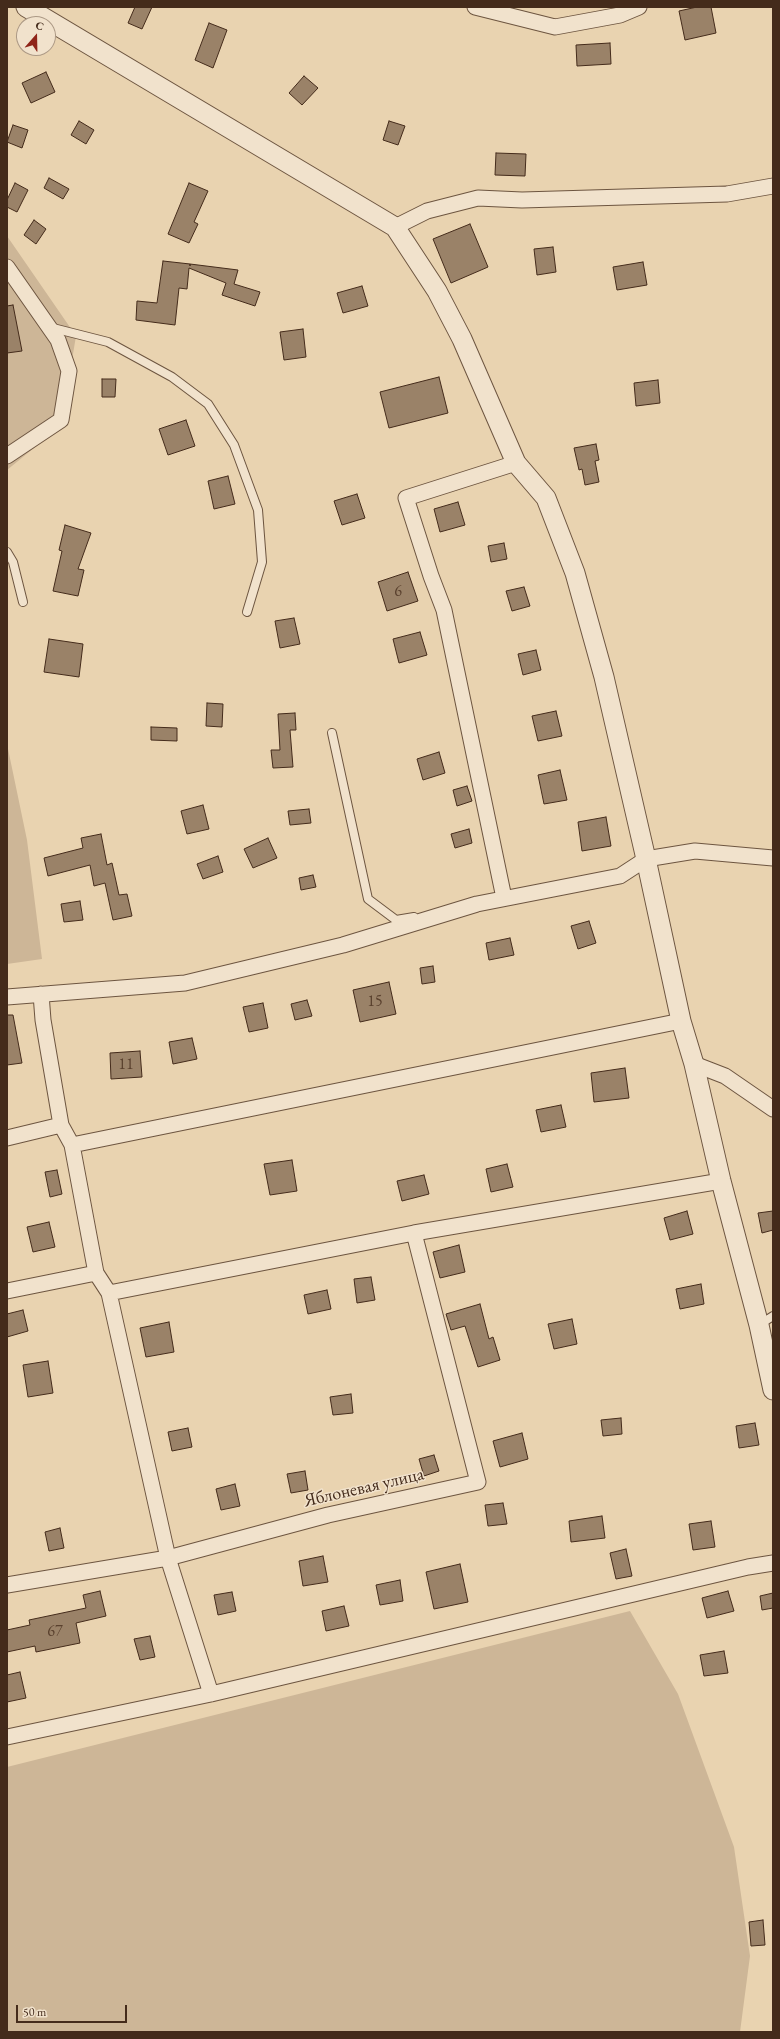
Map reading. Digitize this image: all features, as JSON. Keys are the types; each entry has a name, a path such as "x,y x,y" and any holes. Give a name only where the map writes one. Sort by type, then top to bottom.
{"street":[{"path":"26,7 395,226 437,291 462,339 516,464 546,498 575,573 604,677 646,859 681,1021 694,1064 721,1181 766,1321 773,1390"},
{"path":"475,7 555,27 620,15 639,7"},
{"path":"395,226 426,211 478,198 522,200 727,194 773,186"},
{"path":"7,267 58,340 69,371 61,420 7,456"},
{"path":"504,898 444,610 406,498 516,464"},
{"path":"7,997 185,983 342,945 477,904 620,876 646,859 695,851 773,858"},
{"path":"41,994 43,1020 61,1125 72,1145 96,1273 109,1293 168,1558 211,1694"},
{"path":"72,1145 681,1021"},
{"path":"694,1064 725,1076 773,1109"},
{"path":"7,1138 61,1125"},
{"path":"109,1293 414,1233 721,1181"},
{"name":"Яблоневая улица","path":"7,1585 168,1558 328,1515 478,1482 414,1233"},
{"path":"7,1291 96,1273"},
{"path":"7,1737 211,1694 748,1567 773,1563"}],"lane":[{"path":"48,326 108,342 172,377 208,404 234,445 258,510 262,562 247,612"},
{"path":"7,552 13,562 23,602"},
{"path":"332,733 368,899 396,920 477,904"}],"shaded area":[{"path":"7,236 76,336 61,426 7,470"},
{"path":"7,744 27,840 42,959 7,964"},
{"path":"630,1611 678,1694 734,1847 750,1956 740,2032 7,2032 7,1767"}],"building":[{"path":"135,7 152,7 142,29 128,23"},
{"path":"697,7 711,7 716,33 685,40 679,11"},
{"path":"209,23 227,30 213,68 195,60"},
{"path":"610,43 611,64 577,66 576,45"},
{"path":"46,72 55,92 31,103 22,83"},
{"path":"304,76 318,88 302,105 289,93"},
{"path":"79,121 94,130 86,144 71,135"},
{"path":"389,121 405,126 398,145 383,140"},
{"path":"13,125 28,130 22,148 7,142"},
{"path":"496,153 526,154 525,176 495,175"},
{"path":"49,178 69,189 63,199 44,188"},
{"path":"15,183 28,190 17,212 7,207 7,200"},
{"path":"189,183 208,191 194,222 198,224 189,243 168,234"},
{"path":"34,220 46,229 36,244 24,235"},
{"path":"470,224 488,267 451,283 433,239"},
{"path":"553,247 556,272 537,275 534,249"},
{"path":"163,261 238,270 234,284 260,292 255,306 222,295 226,283 189,268 187,289 179,288 175,325 136,320 137,301 157,303"},
{"path":"643,262 647,285 617,290 613,267"},
{"path":"362,286 368,306 343,313 337,293"},
{"path":"13,305 22,351 7,353 7,306"},
{"path":"303,329 306,357 284,360 280,332"},
{"path":"439,377 448,413 389,428 380,392"},
{"path":"102,379 116,379 115,397 102,397"},
{"path":"658,380 660,403 636,406 634,383"},
{"path":"186,420 195,446 168,455 159,429"},
{"path":"596,444 599,460 595,461 599,482 585,485 582,469 579,470 574,448"},
{"path":"228,476 235,504 214,509 208,481"},
{"path":"357,494 365,518 342,525 334,501"},
{"path":"458,502 465,525 440,532 434,509"},
{"path":"65,525 91,533 78,569 84,570 78,596 53,591 62,551 59,550"},
{"path":"504,543 507,559 491,562 488,546"},
{"path":"408,572 418,601 387,611 378,582"},
{"path":"524,587 530,606 512,611 506,591"},
{"path":"294,618 300,644 280,648 275,621"},
{"path":"420,632 427,655 399,663 393,639"},
{"path":"49,639 83,644 79,677 44,672"},
{"path":"536,650 541,670 523,675 518,654"},
{"path":"207,703 223,704 222,727 206,726"},
{"path":"556,711 562,736 538,741 532,716"},
{"path":"295,713 296,730 290,730 293,767 273,768 271,750 280,750 278,714"},
{"path":"151,727 177,728 177,741 151,740"},
{"path":"439,752 445,773 423,780 417,759"},
{"path":"560,770 567,800 544,804 538,775"},
{"path":"467,786 472,801 457,806 453,790"},
{"path":"203,805 209,829 187,834 181,811"},
{"path":"309,809 311,823 290,825 288,811"},
{"path":"606,817 611,846 582,851 578,822"},
{"path":"469,829 472,843 455,848 451,834"},
{"path":"101,834 107,865 112,863 119,895 127,894 132,916 113,920 105,883 94,886 90,865 48,876 44,858 83,848 81,838"},
{"path":"268,838 277,858 253,868 244,849"},
{"path":"218,856 223,872 203,879 197,864"},
{"path":"313,875 316,887 301,890 299,878"},
{"path":"80,901 83,920 64,922 61,904"},
{"path":"589,921 596,943 578,949 571,926"},
{"path":"510,938 514,955 489,960 486,943"},
{"path":"433,966 435,982 422,984 420,968"},
{"path":"389,982 396,1014 360,1022 353,990"},
{"path":"307,1000 312,1016 295,1020 291,1004"},
{"path":"263,1003 268,1028 249,1032 243,1007"},
{"path":"7,1015 13,1015 22,1063 7,1065"},
{"path":"192,1038 197,1059 173,1064 169,1042"},
{"path":"140,1051 142,1077 111,1079 110,1053"},
{"path":"625,1068 629,1098 594,1102 591,1073"},
{"path":"561,1105 566,1127 541,1132 536,1110"},
{"path":"292,1160 297,1191 270,1195 264,1164"},
{"path":"507,1164 513,1187 491,1192 486,1169"},
{"path":"57,1170 62,1194 50,1197 45,1172"},
{"path":"424,1175 429,1194 402,1201 397,1181"},
{"path":"687,1211 693,1234 670,1240 664,1218"},
{"path":"773,1211 773,1230 762,1233 758,1213"},
{"path":"49,1222 55,1247 33,1252 27,1227"},
{"path":"459,1245 465,1272 440,1278 433,1252"},
{"path":"371,1277 375,1300 357,1303 354,1279"},
{"path":"701,1284 704,1304 680,1309 676,1289"},
{"path":"327,1290 331,1309 308,1314 304,1295"},
{"path":"480,1304 489,1339 493,1337 500,1360 478,1367 465,1326 451,1330 446,1314"},
{"path":"23,1310 28,1331 7,1337 7,1314"},
{"path":"572,1319 577,1344 554,1349 548,1324"},
{"path":"169,1322 174,1352 146,1357 140,1328"},
{"path":"48,1361 53,1393 28,1397 23,1365"},
{"path":"351,1394 353,1413 333,1415 330,1397"},
{"path":"621,1418 622,1434 603,1436 601,1420"},
{"path":"755,1423 759,1445 739,1448 736,1426"},
{"path":"188,1428 192,1447 172,1451 168,1432"},
{"path":"522,1433 528,1459 500,1467 493,1441"},
{"path":"434,1455 439,1471 424,1476 419,1459"},
{"path":"305,1471 308,1490 291,1493 287,1474"},
{"path":"235,1484 240,1506 221,1510 216,1489"},
{"path":"503,1503 507,1524 488,1526 485,1505"},
{"path":"602,1516 605,1538 571,1542 569,1521"},
{"path":"711,1521 715,1547 693,1550 689,1524"},
{"path":"60,1528 64,1548 49,1551 45,1532"},
{"path":"626,1549 632,1576 616,1579 610,1553"},
{"path":"323,1556 328,1582 303,1586 299,1561"},
{"path":"460,1564 468,1602 434,1609 426,1572"},
{"path":"400,1580 403,1601 380,1605 376,1585"},
{"path":"100,1591 106,1616 76,1623 80,1643 36,1652 35,1646 7,1652 7,1630 30,1625 29,1620 86,1608 83,1595"},
{"path":"728,1591 734,1611 707,1618 702,1598"},
{"path":"232,1592 236,1611 218,1615 214,1595"},
{"path":"773,1593 773,1608 762,1610 760,1596"},
{"path":"344,1606 349,1626 326,1631 322,1611"},
{"path":"150,1636 155,1657 140,1660 134,1639"},
{"path":"724,1651 728,1673 704,1676 700,1655"},
{"path":"20,1672 26,1698 7,1702 7,1675"},
{"path":"763,1920 765,1945 751,1946 749,1922"}]}
